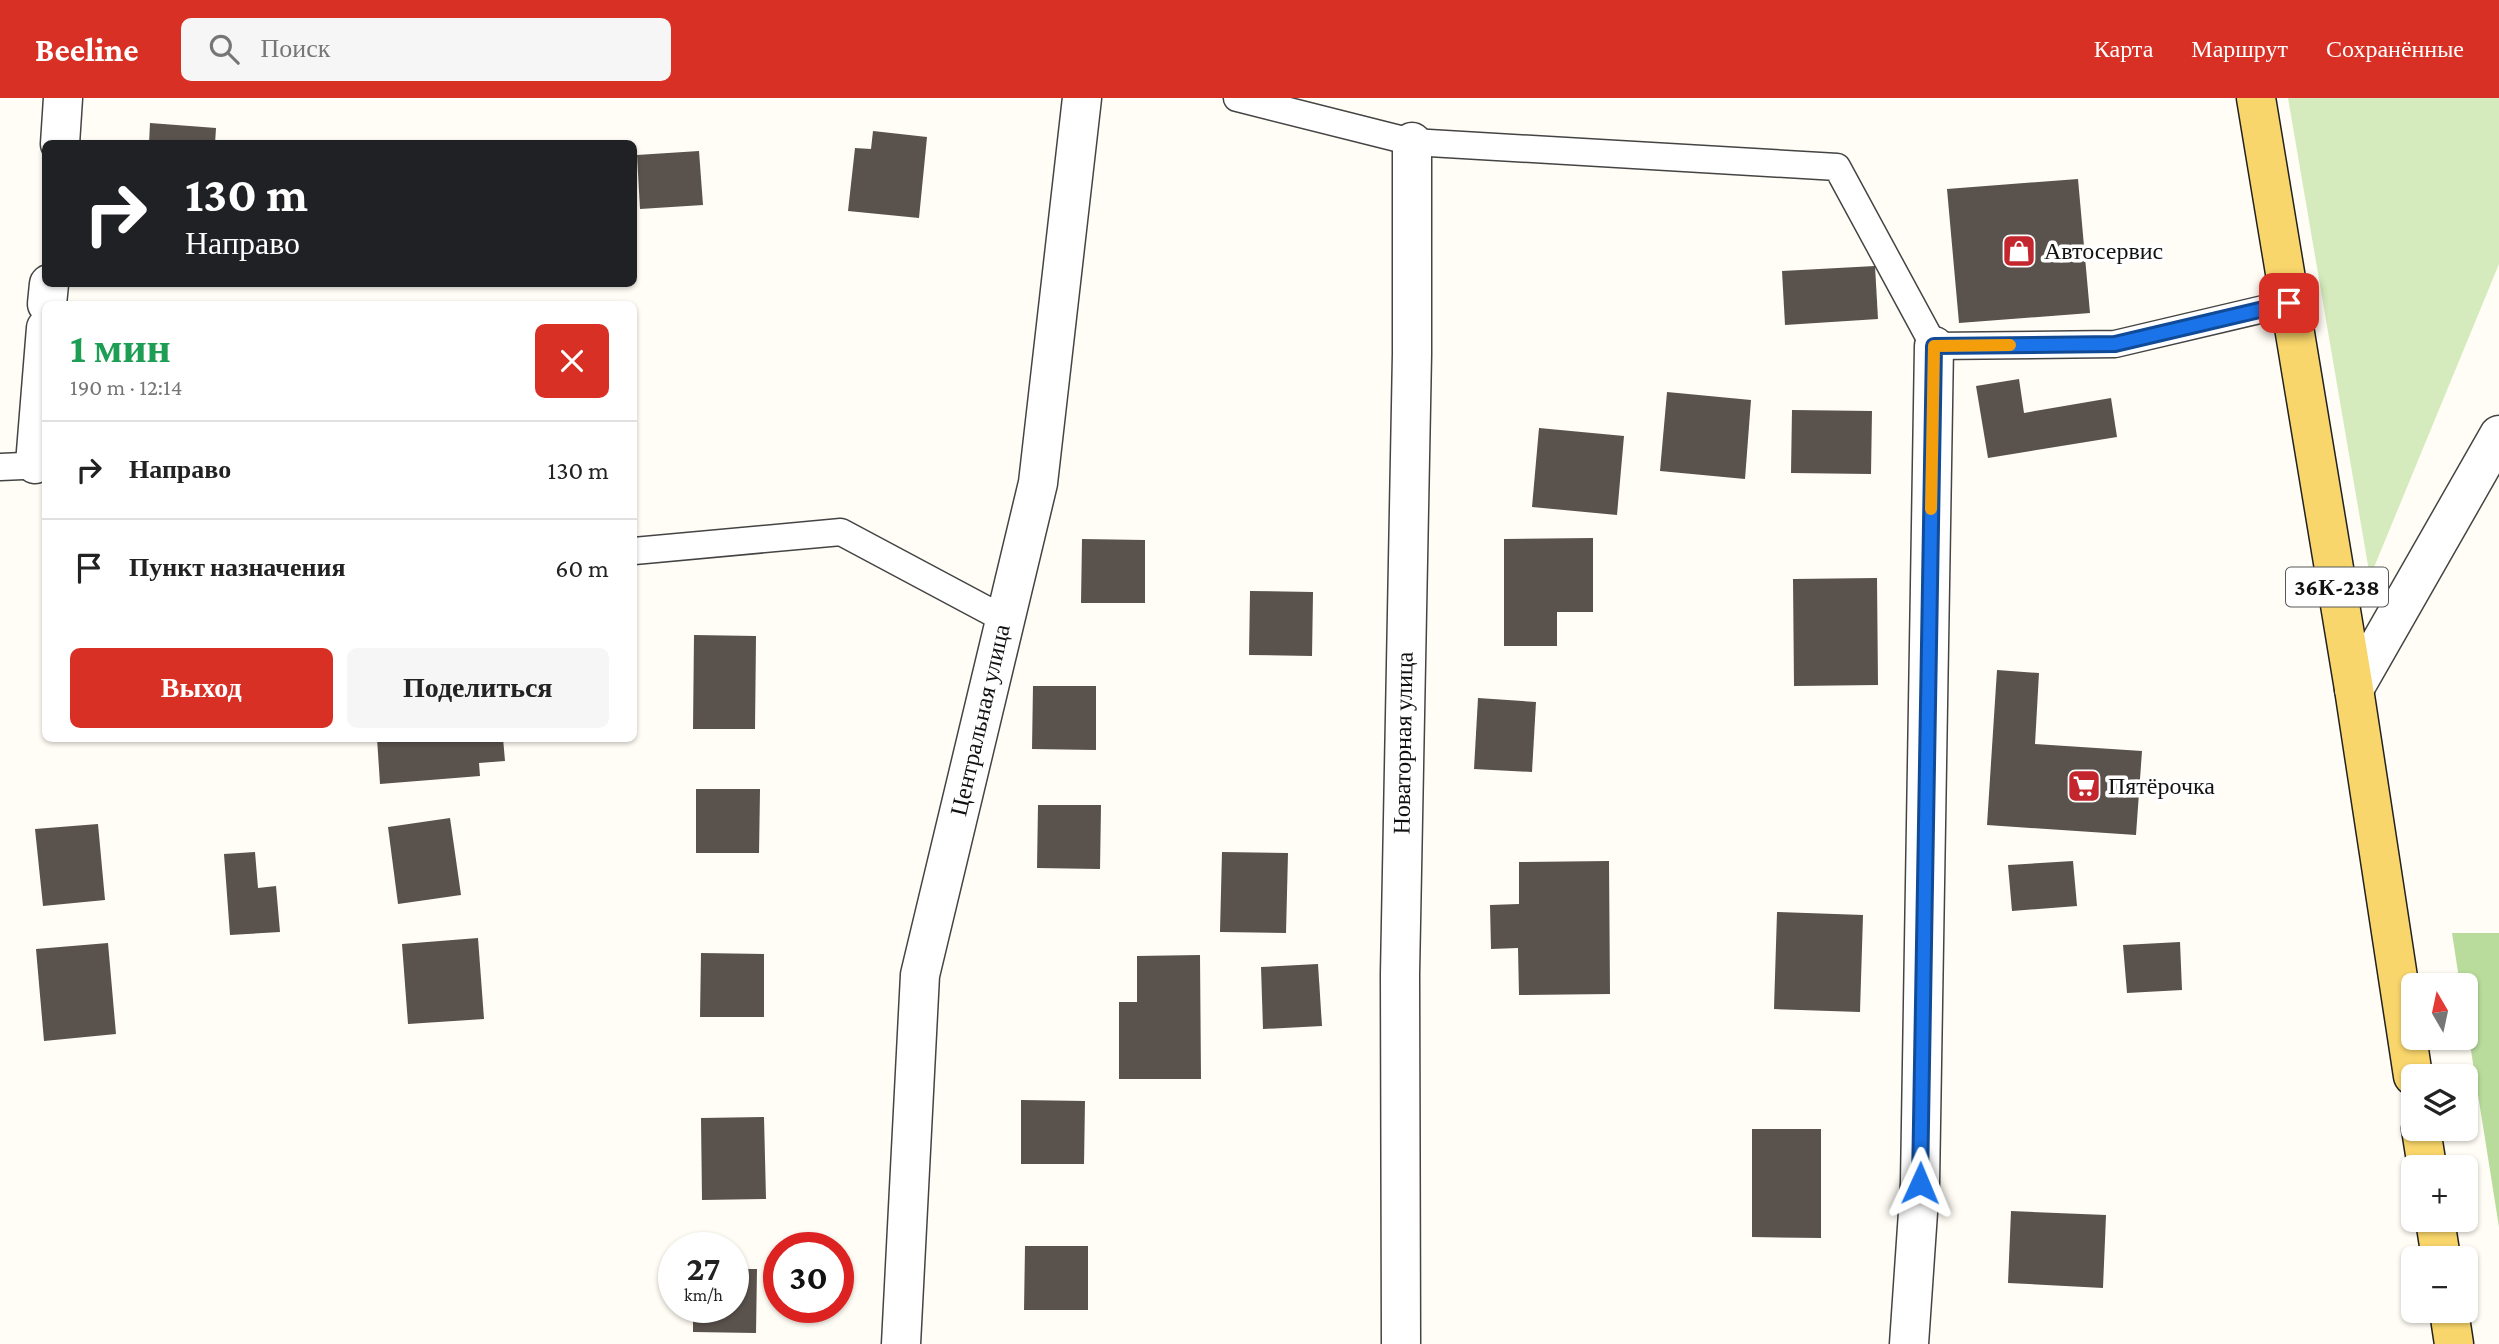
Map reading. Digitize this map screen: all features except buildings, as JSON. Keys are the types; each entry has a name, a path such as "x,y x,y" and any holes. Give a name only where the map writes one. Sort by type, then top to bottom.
{"main road":[{"name":"36К-238","path":"2256,98 2354,689 2411,1064"},
{"path":"2451,1323 2454,1344"}],"street":[{"path":"60,140 63,98"},
{"name":"Центральная улица","path":"901,1344 920,975 1038,483 1082,98"},
{"name":"Новаторная улица","path":"1401,1344 1400,974 1412,354 1412,142"},
{"path":"1909,1344 1920,1183 1934,346"},
{"path":"27,465 42,357"},
{"path":"2354,689 2499,435"}],"lane":[{"path":"1237,98 1412,142 1837,167 1934,346 2115,344 2289,303"},
{"path":"637,551 841,532 1004,619"}],"green space":[{"path":"2288,98 2499,98 2499,264 2370,577"},
{"path":"2452,933 2499,933 2499,1227 2478,1095 2478,1064 2473,1064 2471,1050 2478,1050 2478,973 2458,973"}],"slow traffic":[{"path":"1931,509 1934,346 2010,345"}],"place":[{"name":"Автосервис","path":"2019,251"},
{"name":"Пятёрочка","path":"2084,786"}],"route":[{"path":"1920,1183 1934,346 2115,344 2289,303"}]}
